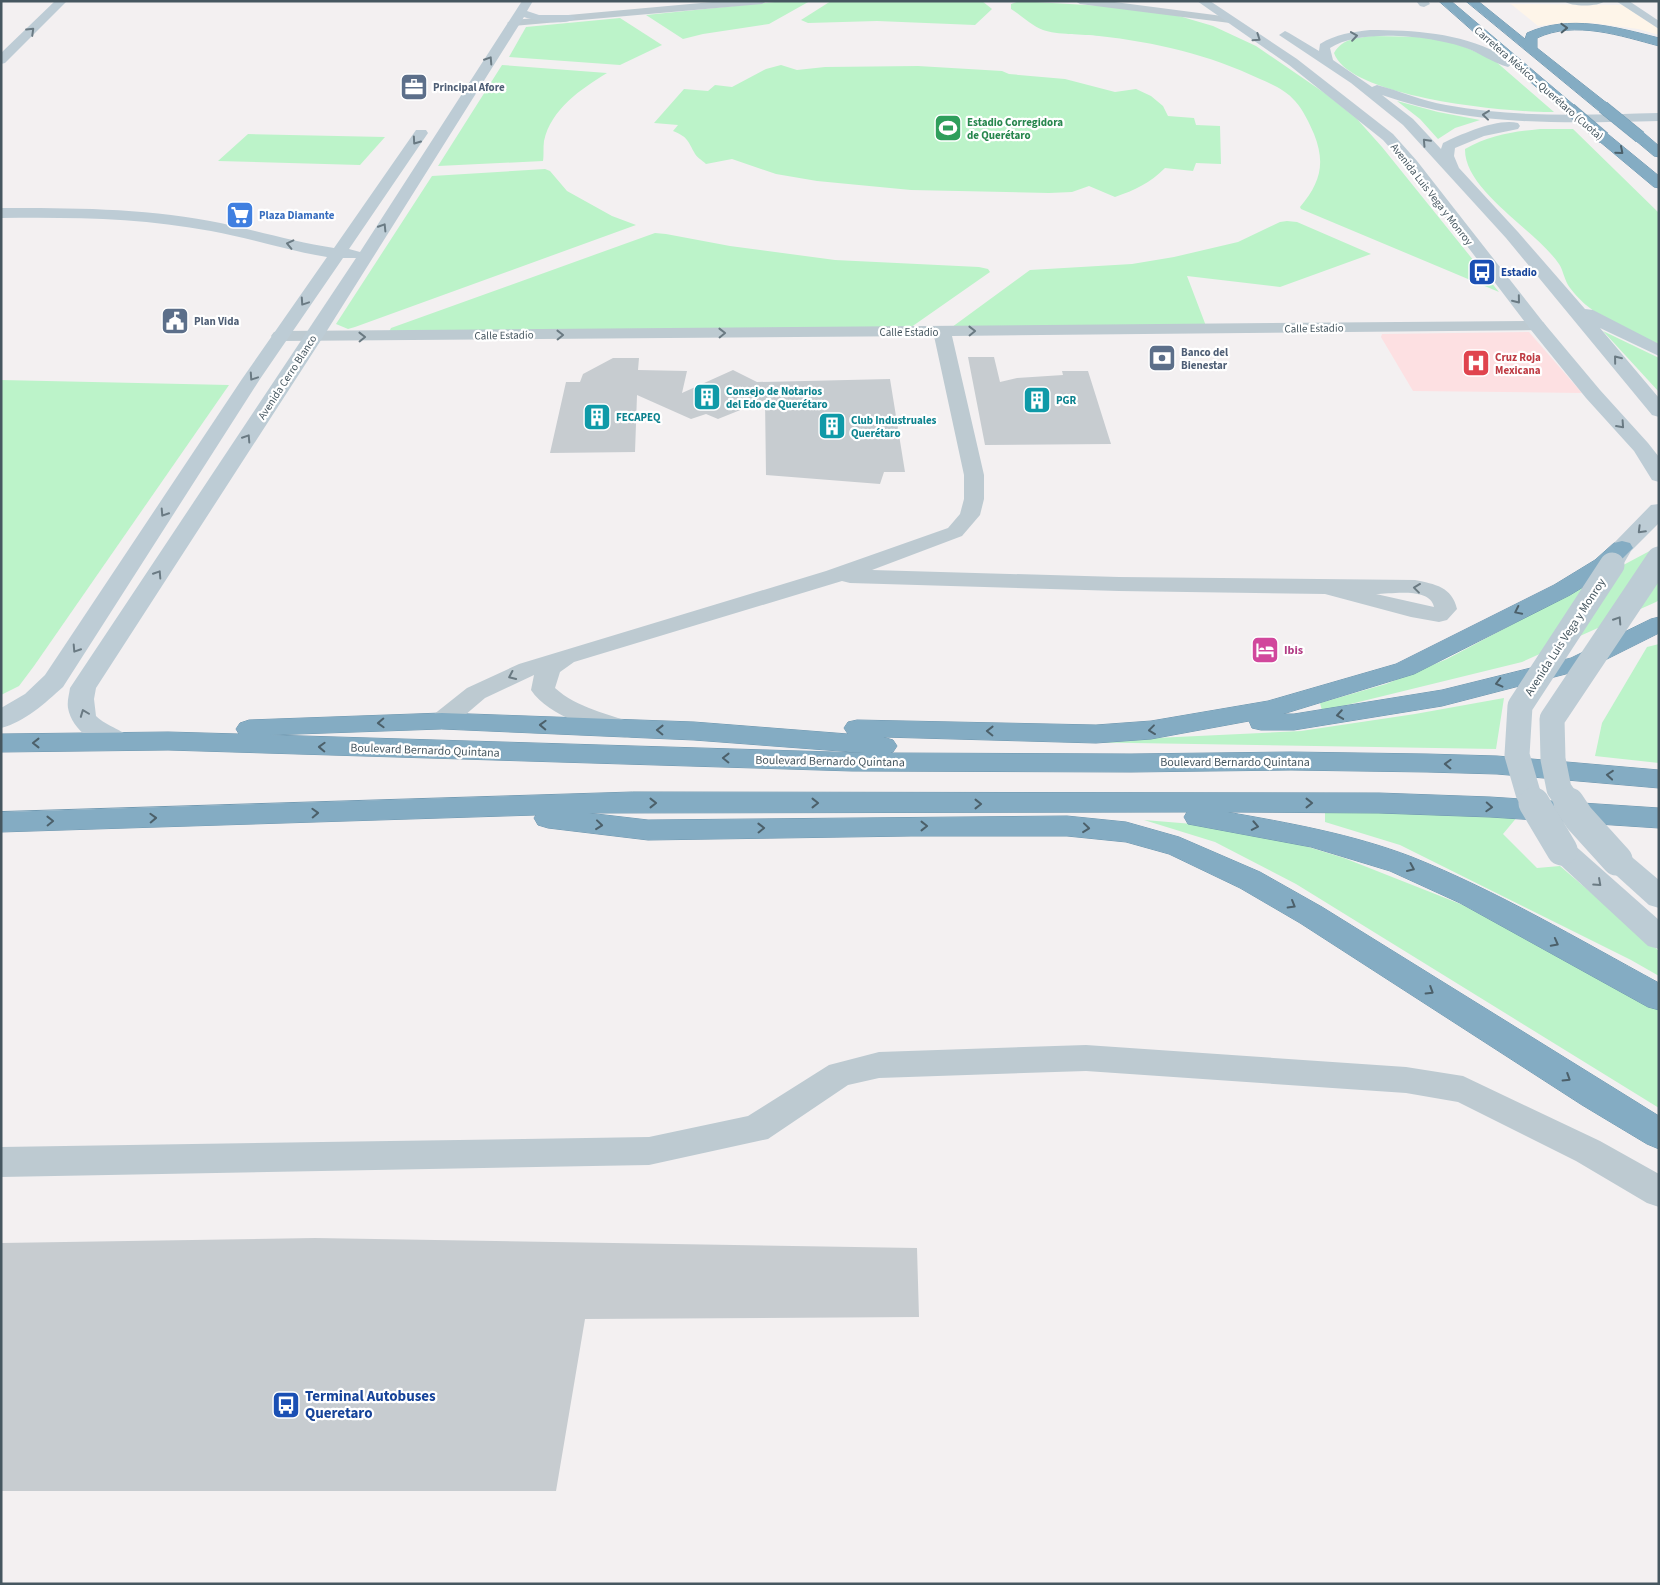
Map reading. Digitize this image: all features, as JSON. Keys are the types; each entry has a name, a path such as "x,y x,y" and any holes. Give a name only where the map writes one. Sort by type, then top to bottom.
{"highway":[{"name":"Carretera México - Querétaro (Cuota)","path":"1444,1 1659,184"},
{"name":"Carretera México - Querétaro (Cuota)","path":"1471,1 1659,153"},
{"path":"1490,1 1523,36 1529,48"},
{"path":"1453,24 1545,87"},
{"path":"1529,48 1531,36 1538,31 1564,27 1623,33 1659,42"},
{"name":"Carretera México - Querétaro (Cuota)","path":"1635,164 1650,188 1659,198"},
{"path":"763,735 864,728 1096,734 1151,730 1270,709 1405,669 1562,590 1617,557"},
{"path":"1200,722 1294,722 1442,698 1580,663 1659,624"},
{"path":"168,741 268,727 442,721 763,735 897,747 1047,752 1131,763"},
{"name":"Boulevard Bernardo Quintana","path":"1,743 168,741 852,762 1131,763 1291,761 1497,765 1659,779"},
{"path":"1,822 633,802 1379,803 1490,807 1659,818"},
{"path":"1103,804 1223,820 1312,837 1400,864 1470,895 1659,998"},
{"path":"481,808 568,822 648,830 1067,826 1126,832 1179,848 1250,880 1311,916 1659,1134"}],"main road":[{"path":"31,15 46,1"},
{"path":"1,60 62,1"},
{"name":"Avenida Cerro Blanco","path":"484,44 528,1"},
{"name":"Avenida Luis Vega y Monroy","path":"1202,1 1293,62 1361,114 1412,164 1537,326 1593,394 1641,447 1656,468 1659,476"},
{"path":"1621,1 1659,26"},
{"path":"516,12 538,18 570,18"},
{"name":"Avenida Cerro Blanco","path":"120,742 102,735 91,727 84,718 80,704 84,688 314,337 516,12"},
{"path":"1278,31 1355,80 1408,122 1486,206 1574,306 1659,411"},
{"path":"1327,63 1324,47 1334,40 1360,35 1389,34 1425,35 1457,41 1508,63"},
{"path":"1355,80 1397,96 1479,114 1534,118 1659,117"},
{"path":"1,720 34,700 54,681 280,336 430,122"},
{"path":"1452,170 1447,156 1448,146 1465,137 1496,127 1546,124 1659,124"},
{"path":"1462,231 1478,246 1501,250 1505,246 1486,206"},
{"path":"1,213 104,213 166,218 213,226 333,260"},
{"path":"1,221 96,222 152,226 333,260 361,261"},
{"path":"1574,306 1618,331 1659,351"},
{"name":"Avenida Luis Vega y Monroy","path":"1659,510 1617,557 1520,706 1517,755 1528,793 1562,850 1659,938"},
{"path":"1659,558 1552,719 1553,759 1559,789 1579,818 1618,860 1659,897"}],"street":[{"path":"570,18 762,1"},
{"path":"1080,1 1230,20"},
{"path":"1569,1 1600,1"},
{"name":"Calle Estadio","path":"280,336 1537,326"},
{"path":"442,721 476,693 527,669 834,576 932,542 955,532 970,515 974,499 974,475 942,331"},
{"path":"834,576 1326,587"},
{"path":"574,654 559,660 548,670 543,679 542,690 564,708 627,730"},
{"path":"1,1162 649,1151 756,1129 840,1074 879,1065 1086,1058 1406,1080 1463,1089 1519,1115 1588,1151 1659,1192"}],"shaded area":[{"path":"1511,4 1623,5 1659,29 1659,35 1638,29 1593,23 1564,23 1538,26"},
{"name":"Cruz Roja Mexicana","path":"1529,332 1582,393 1413,391 1381,337 1382,334"}],"green space":[{"path":"785,1 810,1 769,24 683,39 646,15"},
{"path":"831,1 982,1 992,9 975,25 877,21 808,23 801,20"},
{"path":"1019,1 1120,7 1179,16 1213,26 1256,46 1326,94 1357,119 1382,147 1499,292 1301,209 1300,207 1312,190 1319,173 1320,155 1314,134 1304,113 1292,97 1279,88 1222,63 1182,51 1141,42 1093,35 1055,33 1043,30 1011,9 1011,4"},
{"path":"620,18 662,45 620,65 509,57 526,27"},
{"path":"1373,36 1425,37 1456,43 1494,60 1554,112 1504,110 1434,100 1399,92 1369,81 1346,68 1334,53 1346,42 1356,38"},
{"path":"502,65 607,73 577,93 553,119 544,141 543,161 438,166"},
{"name":"Estadio Corregidora de Querétaro","path":"781,65 797,70 825,67 918,66 1002,71 1009,74 1065,79 1115,92 1136,89 1151,96 1163,106 1168,116 1194,118 1196,125 1220,126 1221,164 1196,163 1193,171 1165,168 1154,178 1142,185 1115,197 1089,186 1072,192 1049,193 911,190 817,181 776,174 732,159 706,164 696,155 686,139 673,131 678,125 654,123 684,89 708,91 715,85 732,87 766,69"},
{"path":"1397,101 1438,112 1480,120 1455,128 1438,139 1420,119"},
{"path":"1540,129 1573,129 1659,213 1659,346 1612,322 1584,303 1568,285 1560,266 1548,251 1503,210 1476,180 1468,165 1465,149 1483,140 1501,135"},
{"path":"248,134 385,137 360,165 218,161"},
{"path":"545,169 550,171 567,191 612,216 636,225 355,327 348,329 336,324 432,176"},
{"path":"1280,222 1297,222 1371,254 1280,287 1187,276 1206,326 948,330 1030,270 1132,264 1174,257 1238,242"},
{"path":"655,233 730,246 835,260 979,267 988,269 990,272 907,330 389,332 391,328"},
{"path":"1603,331 1659,358 1659,392"},
{"path":"1,380 229,385 34,666 19,686 1,695"},
{"path":"1659,546 1659,600 1656,602 1522,662 1322,711 1320,703 1386,684 1447,659"},
{"path":"1659,644 1659,763 1595,756 1602,723 1647,647"},
{"path":"1504,698 1496,749 1071,742 1301,731 1415,714"},
{"path":"1325,811 1518,816 1503,834 1537,868 1560,866 1659,951 1659,976 1631,960 1400,845 1325,822"},
{"path":"1144,820 1193,824 1273,836 1344,858 1463,905 1634,995 1659,1010 1659,1108 1296,884 1215,842"}],"building":[{"name":"PGR","path":"968,357 994,357 1000,382 1017,378 1063,375 1062,371 1088,371 1111,444 985,445"},
{"path":"613,358 639,358 638,370 687,371 682,393 733,370 757,382 890,379 905,472 884,472 880,484 766,475 765,400 718,419 706,414 691,419 637,395 635,452 550,453 566,382 580,382 583,374"},
{"name":"Terminal Autobuses Queretaro","path":"315,1238 917,1248 919,1317 585,1319 556,1491 1,1491 1,1243"}],"place":[{"name":"Principal Afore","path":"414,87"},
{"name":"Estadio Corregidora de Querétaro","path":"948,128"},
{"name":"Plaza Diamante","path":"240,215"},
{"name":"Estadio","path":"1482,272"},
{"name":"Plan Vida","path":"175,321"},
{"name":"Banco del Bienestar","path":"1162,358"},
{"name":"Cruz Roja Mexicana","path":"1476,363"},
{"name":"Consejo de Notarios del Edo de Querétaro","path":"707,397"},
{"name":"PGR","path":"1037,400"},
{"name":"FECAPEQ","path":"597,417"},
{"name":"Club Industruales Querétaro","path":"832,426"},
{"name":"Ibis","path":"1265,650"},
{"name":"Terminal Autobuses Queretaro","path":"286,1405"}]}
